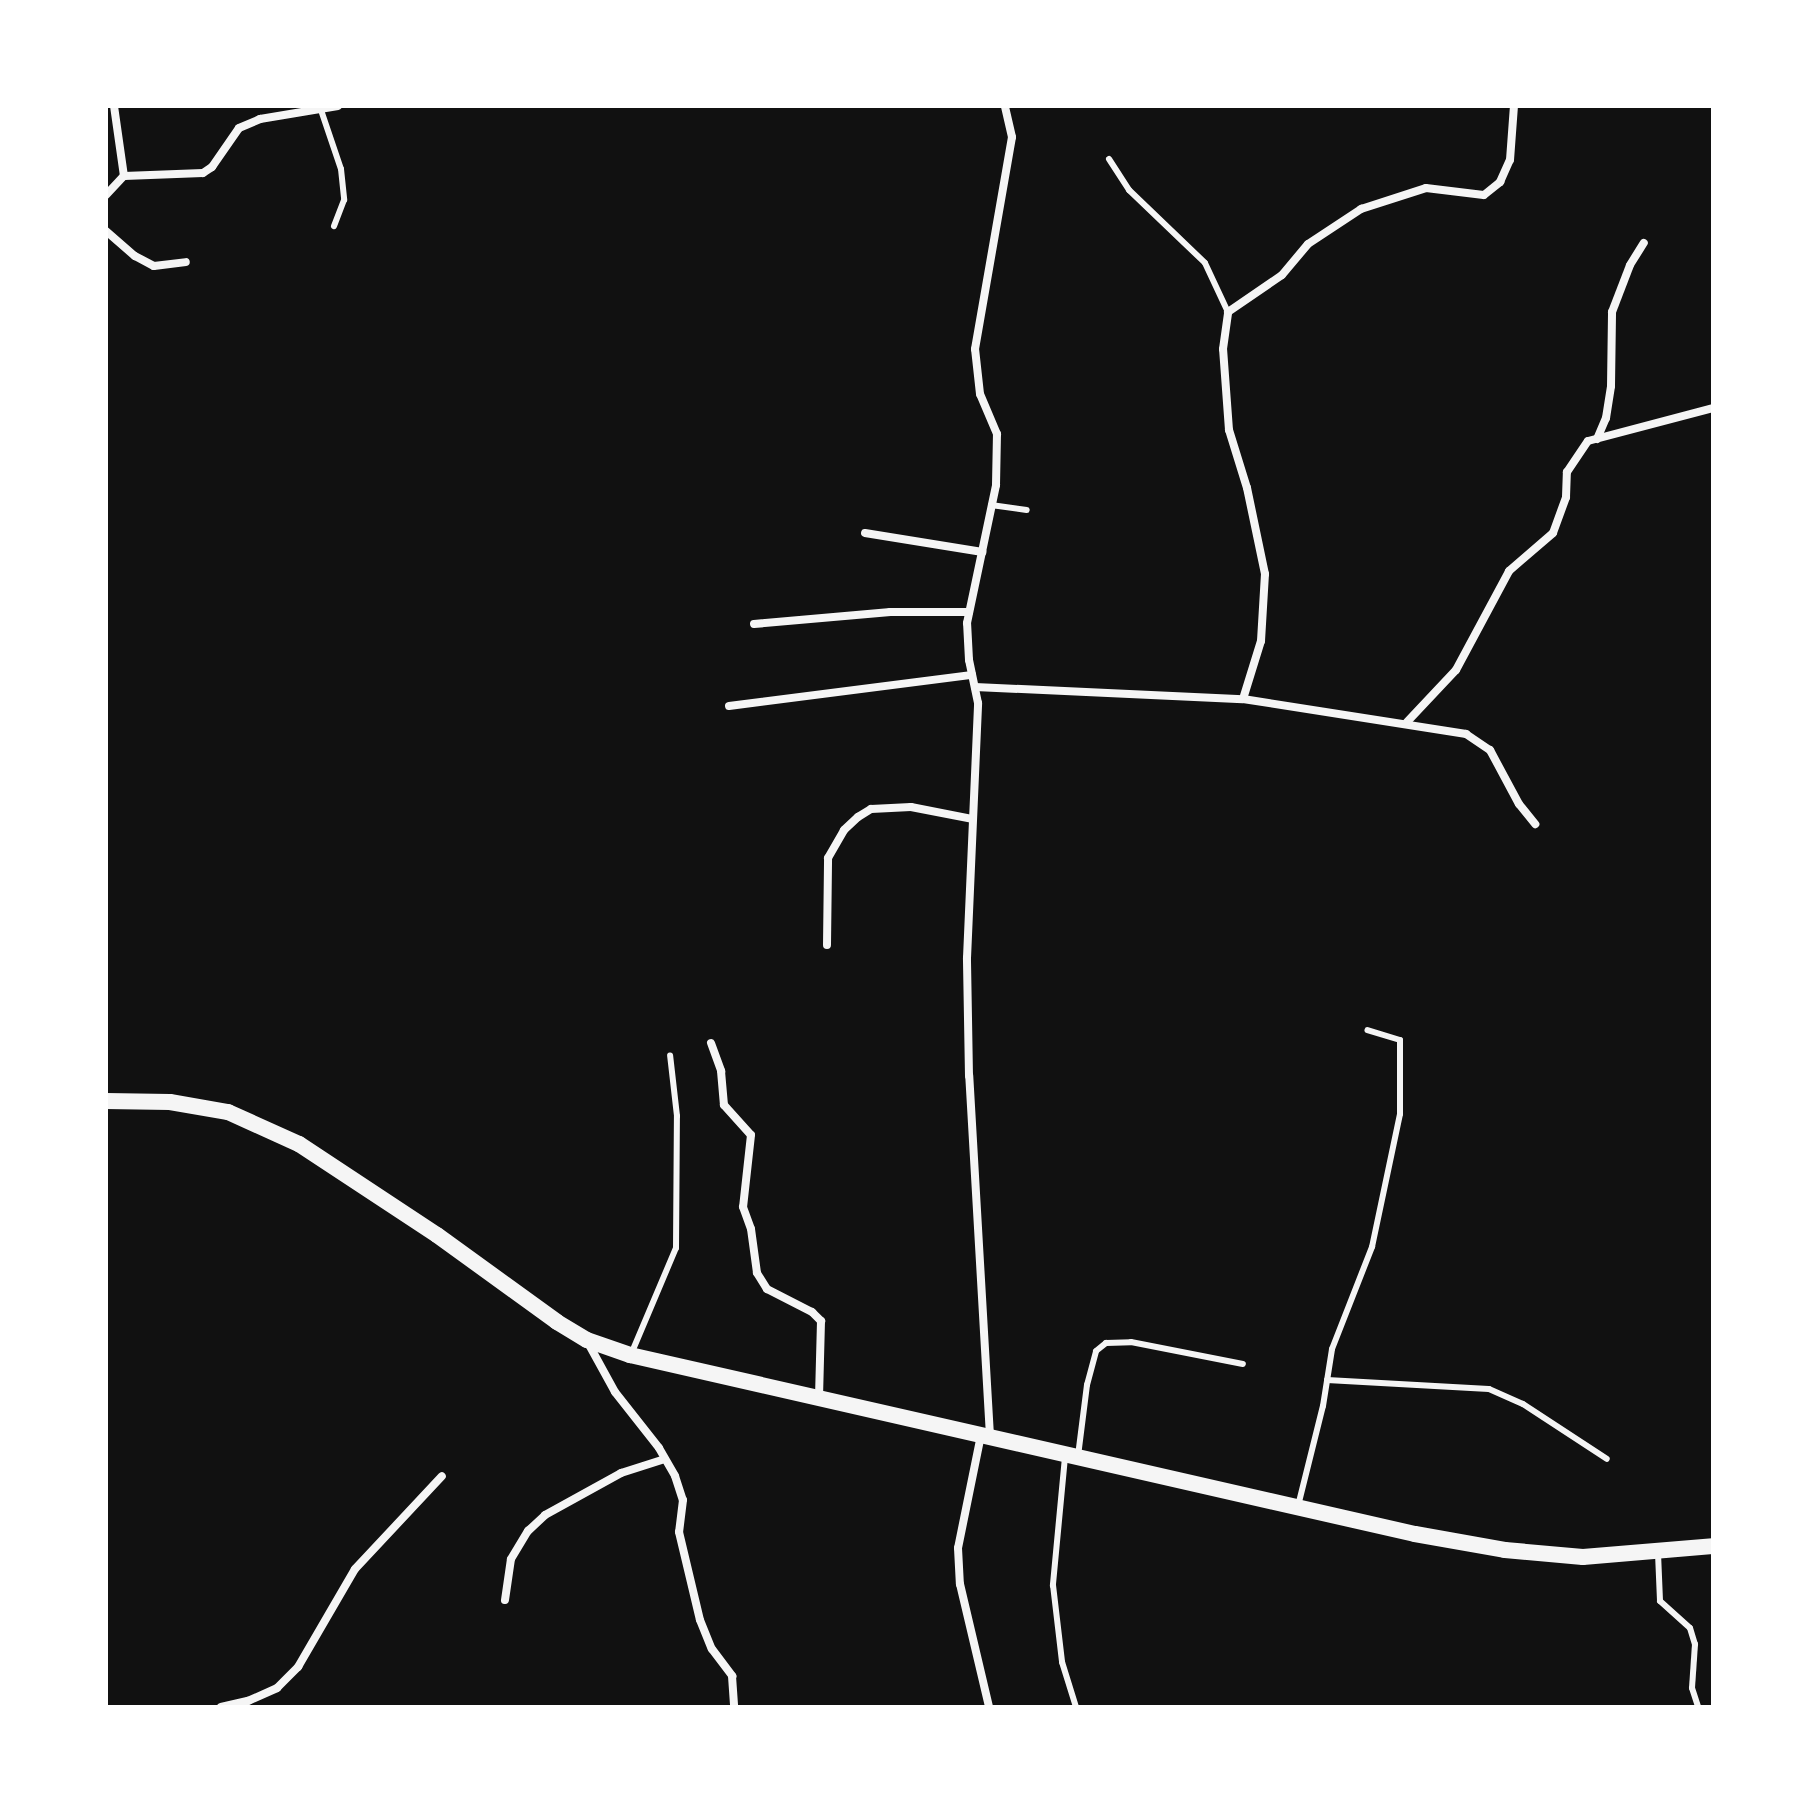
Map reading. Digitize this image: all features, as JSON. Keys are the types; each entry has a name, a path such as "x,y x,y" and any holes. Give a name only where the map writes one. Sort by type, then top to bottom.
{"main road":[{"path":"106,1101 170,1102 228,1112 299,1144 587,1340 630,1355 819,1400 957,1427 1415,1534 1505,1550 1583,1557 1713,1546"}],"street":[{"path":"114,106 124,176"},
{"path":"260,119 275,106"},
{"path":"106,195 124,176 203,173 212,167 239,128 260,119 338,106"},
{"path":"989,1707 960,1584 958,1548 986,1435 969,1076 967,958 978,703 967,623 996,485 997,434 980,394 975,349 1012,137 1005,106"},
{"path":"1243,699 1261,641 1265,574 1247,488 1229,430 1223,349 1228,312 1282,275 1308,244 1361,209 1426,188 1484,195 1500,182 1510,160 1514,106"},
{"path":"106,231 135,256 154,266 186,262"},
{"path":"1597,439 1606,418 1611,386 1612,312 1630,265 1644,243"},
{"path":"1407,722 1456,670 1509,571 1553,533 1566,497 1567,472 1588,441 1713,408"},
{"path":"865,533 982,552"},
{"path":"754,624 890,612 969,612"},
{"path":"729,706 972,675"},
{"path":"975,687 1243,699 1407,722 1466,734 1490,750 1519,804 1535,824"},
{"path":"827,945 828,858 844,830 858,817 871,809 911,807 972,819"},
{"path":"711,1043 721,1071 724,1105 751,1135 743,1207 751,1229 757,1273 767,1289 812,1312 821,1321 819,1400"},
{"path":"587,1340 615,1392 665,1459 683,1500 679,1532 700,1620 712,1649 732,1676 734,1707"},
{"path":"505,1600 511,1559 528,1531 545,1515 621,1473 665,1459"},
{"path":"221,1707 248,1701 277,1688 298,1667 355,1569 383,1542 413,1502 442,1476"}],"lane":[{"path":"321,110 341,169 344,200 334,226"},
{"path":"1109,159 1129,190 1205,263 1228,312"},
{"path":"991,505 1027,510"},
{"path":"1298,1506 1339,1328 1372,1247 1400,1114 1400,1040 1367,1030"},
{"path":"630,1355 676,1248 677,1116 670,1055"},
{"path":"1076,1707 1062,1662 1053,1585 1071,1454 1096,1351 1106,1343 1131,1342 1243,1364"},
{"path":"1327,1380 1489,1389 1523,1404 1607,1459"},
{"path":"1658,1553 1660,1601 1690,1628 1695,1644 1692,1688 1698,1707"}]}
